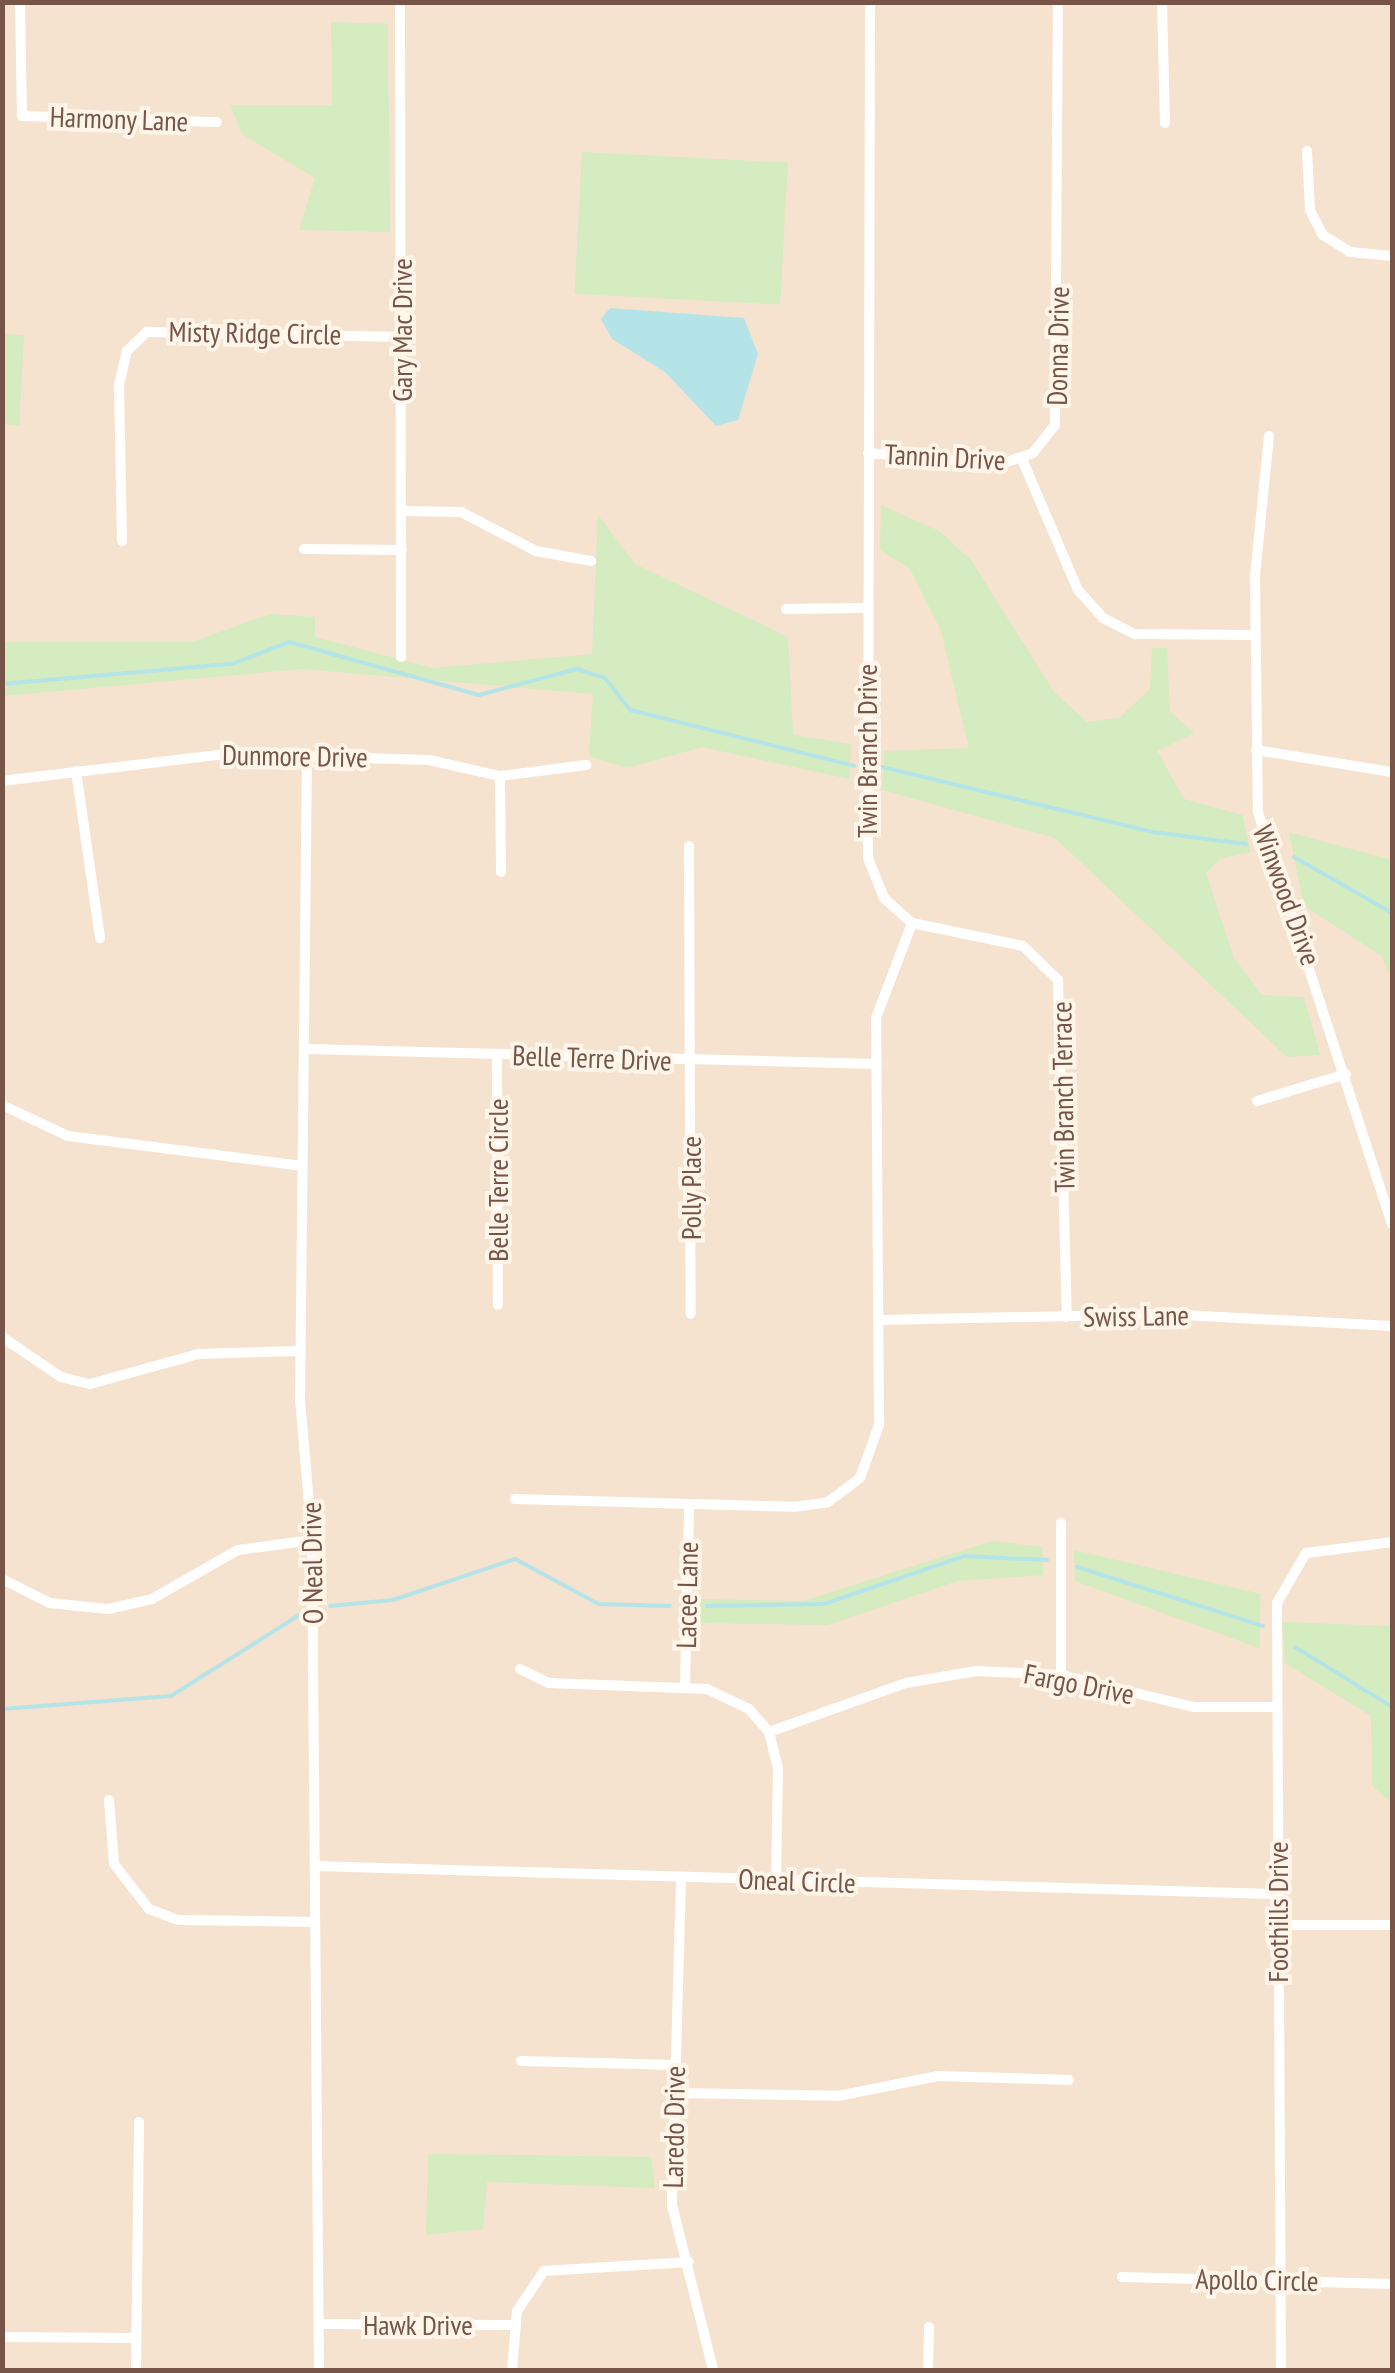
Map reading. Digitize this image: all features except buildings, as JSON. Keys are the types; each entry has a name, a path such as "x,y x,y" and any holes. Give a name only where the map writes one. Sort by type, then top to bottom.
{"street":[{"name":"Harmony Lane","path":"20,2 22,116 217,122"},
{"name":"Gary Mac Drive","path":"400,2 401,657"},
{"name":"Twin Branch Drive","path":"870,2 868,858 884,898 912,923"},
{"name":"Donna Drive","path":"1022,459 1050,436 1060,402 1058,2"},
{"path":"1162,2 1165,123"},
{"path":"1307,151 1310,210 1323,235 1350,252 1392,256"},
{"name":"Misty Ridge Circle","path":"122,541 119,385 127,351 147,332 402,337"},
{"name":"Winwood Drive","path":"1269,436 1255,635 1256,750 1265,848 1346,1074 1392,1224"},
{"name":"Tannin Drive","path":"868,453 1022,459"},
{"path":"1022,459 1078,590 1102,618 1135,634 1255,635"},
{"path":"403,510 461,512 536,551 591,561"},
{"path":"304,548 402,550"},
{"path":"786,608 866,608"},
{"path":"1256,750 1392,772"},
{"name":"Dunmore Drive","path":"2,781 164,758 307,756 429,760 500,776 586,765"},
{"name":"O Neal Drive","path":"307,756 308,1049 299,1351 312,1540 320,2370"},
{"path":"76,771 100,938"},
{"path":"500,776 500,872"},
{"name":"Polly Place","path":"688,846 691,1314"},
{"path":"515,1499 812,1506 850,1488 878,1440 878,998 912,923"},
{"name":"Twin Branch Terrace","path":"912,923 1022,946 1058,980 1066,1317"},
{"name":"Belle Terre Drive","path":"308,1049 877,1064"},
{"name":"Belle Terre Circle","path":"497,1054 498,1305"},
{"path":"1257,1101 1346,1074"},
{"path":"2,1105 68,1136 302,1166"},
{"name":"Swiss Lane","path":"879,1320 1066,1317 1392,1326"},
{"path":"2,1338 61,1377 90,1384 198,1354 299,1351"},
{"name":"Lacee Lane","path":"685,1686 689,1505"},
{"path":"1060,1674 1061,1523"},
{"path":"2,1579 50,1604 108,1609 152,1598 238,1550 312,1540"},
{"name":"Foothills Drive","path":"1281,2370 1277,1602 1292,1565 1320,1546 1392,1542"},
{"path":"520,1669 549,1683 685,1686 737,1702 769,1732 780,1782 776,1881"},
{"name":"Fargo Drive","path":"769,1732 937,1676 1060,1674 1193,1707 1277,1707"},
{"path":"109,1800 114,1864 149,1909 178,1920 315,1922"},
{"name":"Oneal Circle","path":"316,1866 1278,1894"},
{"name":"Laredo Drive","path":"680,1878 672,2205 690,2262 713,2370"},
{"path":"1278,1924 1392,1925"},
{"path":"521,2061 675,2065"},
{"path":"674,2093 819,2096 938,2076 1069,2080"},
{"path":"136,2370 139,2122"},
{"path":"512,2370 524,2291 558,2266 690,2262"},
{"name":"Apollo Circle","path":"1122,2277 1392,2284"},
{"name":"Hawk Drive","path":"320,2324 516,2325"},
{"path":"928,2370 929,2327"},
{"path":"2,2337 136,2338"}],"shaded area":[{"path":"3,3 1392,3 1392,2370 3,2370"}],"green space":[{"path":"331,22 388,24 390,232 299,230 315,178 243,135 230,105 332,105"},
{"path":"582,152 788,163 780,305 575,294"},
{"path":"3,334 24,335 19,425 2,424"},
{"path":"881,505 939,531 971,560 1054,692 1087,722 1119,718 1150,689 1152,648 1167,648 1170,711 1194,733 1157,751 1184,799 1242,815 1251,852 1221,858 1206,873 1234,958 1262,995 1304,997 1320,1055 1287,1057 1055,838 882,790 884,751 969,748 941,631 910,569 880,550"},
{"path":"598,515 635,564 788,637 793,735 851,744 849,779 702,747 627,768 589,756 593,694 302,669 3,696 2,642 192,642 270,614 315,617 315,637 433,668 592,654"},
{"path":"1289,832 1392,860 1392,980 1382,956 1304,906"},
{"path":"992,1541 1042,1547 1043,1575 957,1581 828,1625 697,1623 698,1599 803,1601"},
{"path":"1074,1550 1261,1594 1259,1648 1075,1581"},
{"path":"1282,1622 1392,1626 1392,1803 1372,1786 1371,1716 1285,1663"},
{"path":"428,2154 651,2157 655,2188 487,2182 483,2229 426,2235"}],"water":[{"path":"610,308 744,318 758,354 738,420 716,426 665,372 612,339 601,319"}],"waterway":[{"path":"2,684 232,664 289,642 479,695 577,669 605,678 630,710 854,766"},
{"path":"882,767 1152,832 1246,844"},
{"path":"1294,857 1392,913"},
{"path":"707,1606 824,1604 964,1556 1047,1560"},
{"path":"330,1606 393,1600 515,1559 599,1604 670,1606"},
{"path":"1077,1567 1263,1626"},
{"path":"2,1709 171,1696 304,1612"},
{"path":"1295,1647 1392,1707"}]}
